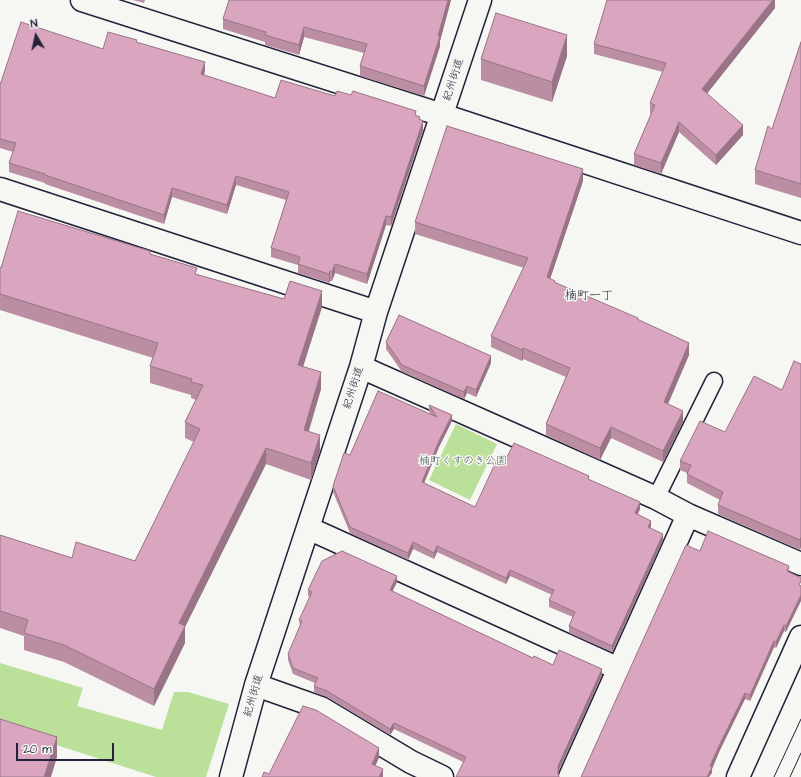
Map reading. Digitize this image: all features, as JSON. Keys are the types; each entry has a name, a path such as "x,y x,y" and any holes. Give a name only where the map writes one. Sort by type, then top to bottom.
{"street":[{"path":"82,0 442,115 801,234"},
{"name":"紀州街道","path":"231,777 256,685 361,368 376,312 480,0"},
{"path":"0,189 376,312"},
{"path":"361,368 656,498 688,515 801,564"},
{"path":"570,777 688,515"},
{"path":"308,528 619,669"},
{"path":"738,777 801,636"},
{"path":"256,685 320,708 408,769 442,777"}],"lane":[{"path":"656,498 714,381"}],"green space":[{"name":"楠町くすのき公園","path":"456,424 497,444 470,500 429,480"},
{"path":"0,663 83,688 77,706 162,730 174,692 188,692 229,704 206,777 156,777 0,727"}],"building":[{"path":"229,0 448,0 438,36 440,36 424,86 360,66 367,44 304,27 299,45 265,35 266,32 223,19"},
{"path":"607,0 773,0 702,89 743,125 716,155 679,122 661,163 634,154 655,105 650,103 666,63 594,44"},
{"path":"496,13 567,35 552,82 481,59"},
{"path":"21,22 103,49 108,32 137,40 136,42 205,62 201,74 275,98 281,80 335,96 337,91 351,95 353,91 416,111 415,115 420,117 419,119 423,121 391,217 386,216 367,274 335,264 332,272 330,271 329,274 298,264 300,257 271,248 289,192 236,176 227,205 172,188 164,215 9,163 16,143 0,139 0,85"},
{"path":"801,42 801,184 755,170 768,126 772,129"},
{"path":"447,126 583,169 547,277 555,281 554,282 638,318 637,319 689,343 664,402 683,411 663,451 611,427 600,448 546,424 570,368 523,348 522,350 491,336 528,258 415,222"},
{"path":"18,211 150,251 150,254 197,268 195,274 284,299 290,281 322,291 298,365 321,372 304,430 320,435 311,463 266,448 179,623 185,626 154,689 64,645 24,633 28,620 0,611 0,535 72,558 76,542 135,561 200,429 185,422 203,385 191,382 192,379 150,366 158,343 0,294 0,267 1,268"},
{"path":"399,315 491,356 476,390 467,386 464,392 402,365 386,342"},
{"path":"794,361 801,364 800,540 718,505 723,492 687,474 691,465 680,461 700,421 725,432 754,376 782,390"},
{"path":"378,391 437,417 429,405 452,415 439,441 422,482 475,507 499,455 506,459 514,443 589,476 588,479 640,502 635,513 651,521 648,527 663,534 612,646 569,626 575,612 549,600 554,590 510,570 506,578 437,546 434,553 413,542 408,553 350,527 333,486 344,453 350,455"},
{"path":"708,531 789,566 787,571 801,578 799,585 801,586 801,595 786,626 784,625 776,642 774,641 750,695 745,693 719,746 707,777 581,777 686,545 700,551"},
{"path":"342,551 397,576 390,590 533,658 534,656 553,665 559,650 602,669 558,766 559,777 456,777 466,757 394,723 390,729 327,691 314,686 318,678 293,668 288,654 302,621 299,620 312,592 308,590 322,561"},
{"path":"303,706 316,710 379,748 372,764 383,769 379,777 262,777 264,772 269,774"},
{"path":"0,719 57,737 44,777 0,777"}],"tram line":[{"path":"774,777 801,719"},
{"path":"790,777 801,753"}],"district":[{"name":"楠町一丁","path":"589,296"}]}
